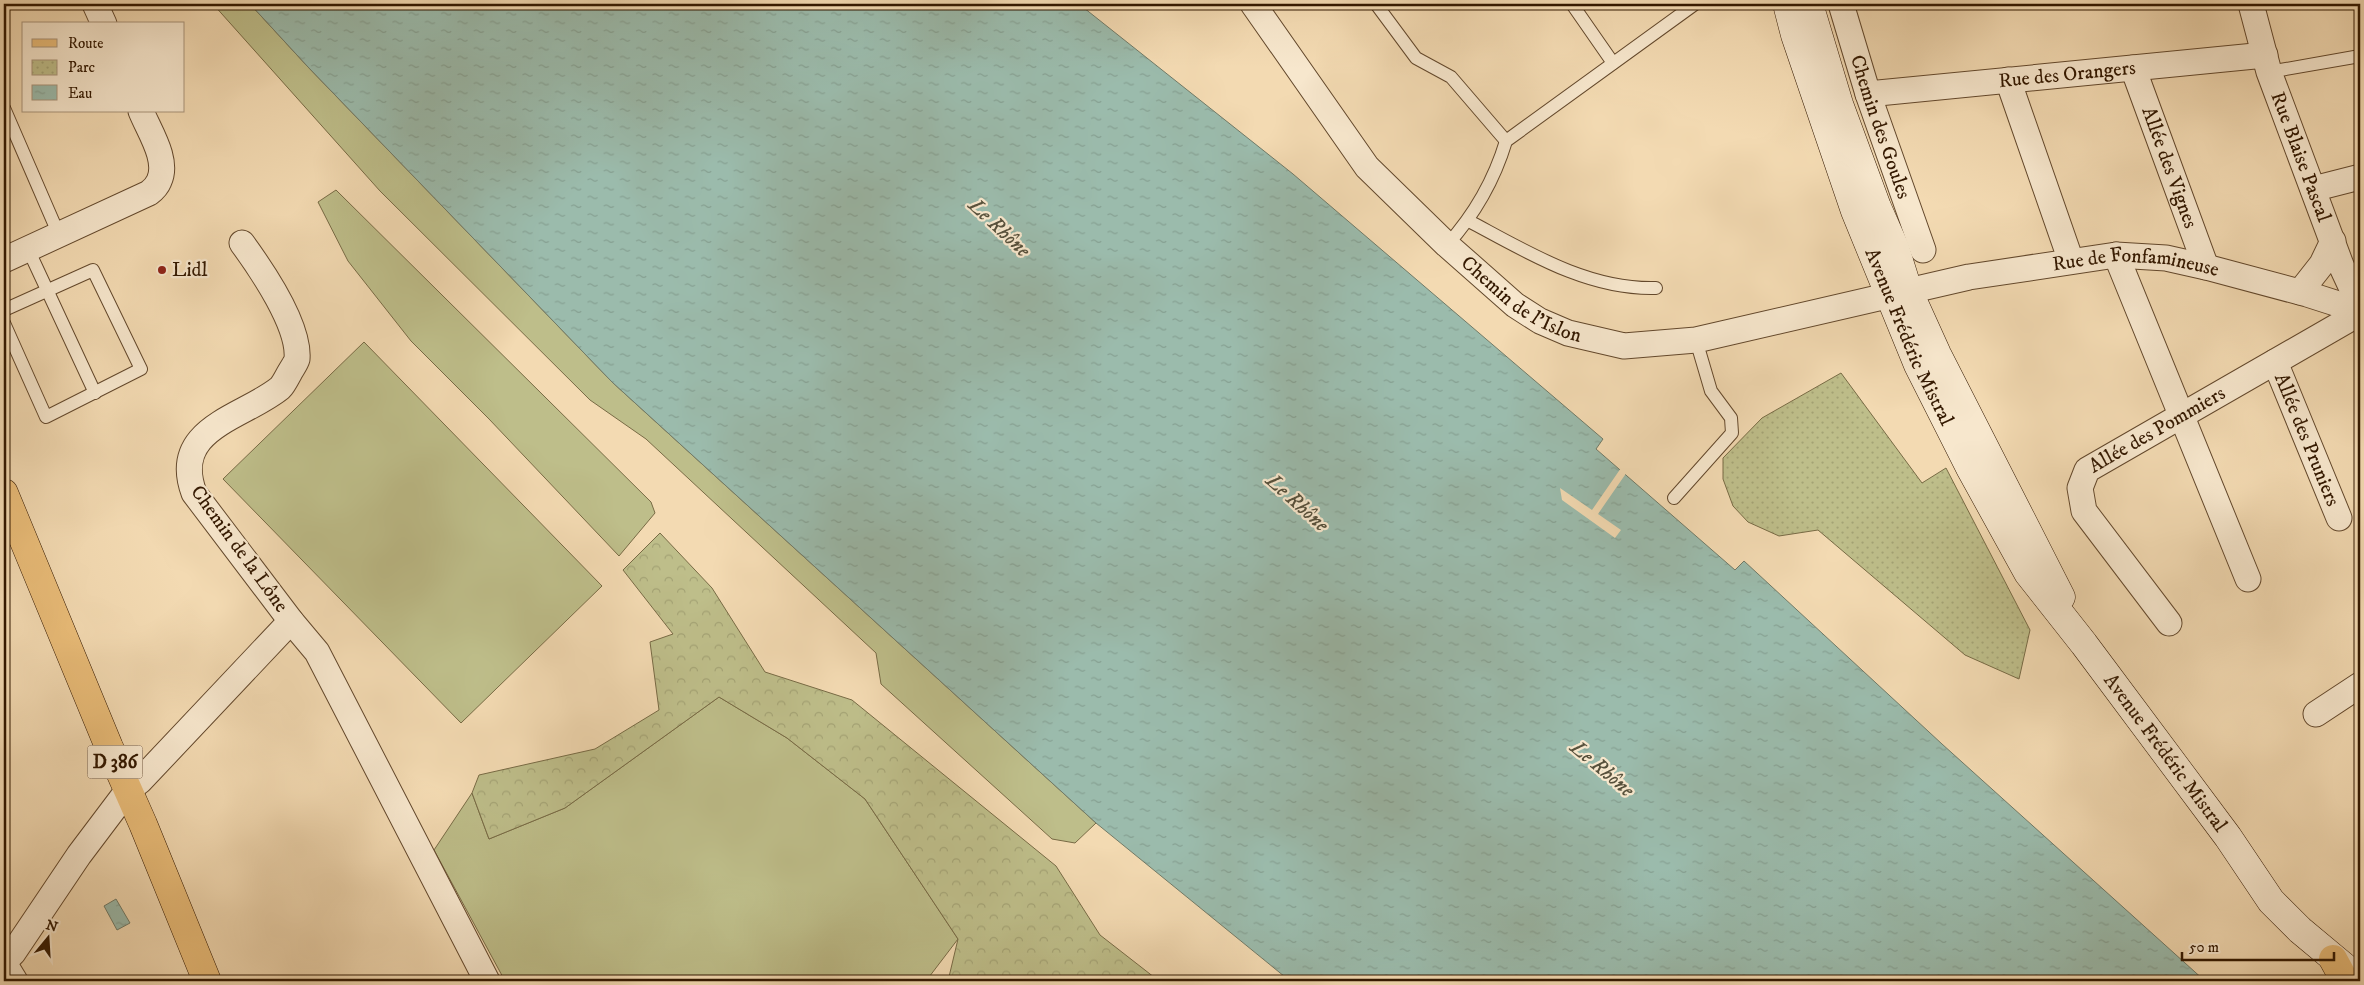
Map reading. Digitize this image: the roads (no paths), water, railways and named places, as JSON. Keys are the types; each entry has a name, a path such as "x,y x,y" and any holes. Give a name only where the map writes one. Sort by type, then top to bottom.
{"main road":[{"name":"Avenue Frédéric Mistral","path":"1787,4 1795,35 1852,202 1883,274 1898,292 1936,354 2040,554 2084,644 2246,862 2271,901 2339,970 2360,980"},
{"name":"Avenue Frédéric Mistral","path":"1809,4 1839,104 1877,207 1895,248 1898,292"},
{"name":"D 386","path":"4,493 207,981"},
{"name":"Avenue Frédéric Mistral","path":"2246,862 2271,881 2328,934 2360,956"}],"street":[{"path":"96,4 103,22"},
{"name":"Chemin de l'Islon","path":"1253,4 1367,167 1447,245 1515,305 1540,321 1568,333 1624,346 1696,340 1898,292"},
{"name":"Chemin des Goules","path":"1841,4 1868,94 1923,250"},
{"name":"Rue Blaise Pascal","path":"2252,4 2267,64 2341,264 2360,306"},
{"name":"Rue des Orangers","path":"1868,94 2133,68 2267,64"},
{"name":"Allée des Vignes","path":"2133,68 2206,267"},
{"path":"2008,80 2071,261"},
{"path":"11,253 59,235 150,193 159,182 162,170 161,160 141,112"},
{"path":"2313,189 2360,177"},
{"name":"Rue Blaise Pascal","path":"2307,294 2333,241"},
{"name":"Chemin de la Lône","path":"242,243 276,296 291,325 297,359 281,387 210,430 197,443 190,458 188,476 194,493 291,621 317,652 487,981"},
{"path":"2116,255 2248,580"},
{"name":"Rue de Fonfamineuse","path":"1898,292 1969,276 2116,255 2166,258 2206,267 2307,294 2360,312"},
{"path":"2307,294 2335,274 2341,264"},
{"name":"Allée des Pommiers","path":"2169,623 2084,511 2080,488 2088,470 2360,312"},
{"name":"Allée des Pruniers","path":"2275,362 2339,518"},
{"name":"Chemin de la Lône","path":"4,962 79,855 128,790 140,781 291,621"},
{"path":"2316,714 2360,685"},
{"path":"4,962 15,981"}],"lane":[{"path":"1376,4 1416,58 1451,78 1506,141"},
{"path":"1572,4 1612,64"},
{"path":"1447,245 1469,221 1498,167 1506,141 1695,4"},
{"name":"Rue Blaise Pascal","path":"2267,64 2360,56"},
{"path":"4,108 59,235"},
{"path":"1469,221 1557,268 1630,289 1656,288"},
{"path":"11,253 48,290 95,393"},
{"path":"4,310 93,270 141,369 46,417 4,323"},
{"path":"1674,498 1732,434 1731,418 1711,391 1696,340"}],"water":[{"name":"Le Rhône","path":"250,4 1079,4 1293,174 1603,439 1596,449 1735,570 1744,561 1942,744 2205,981 1290,981 1096,823 612,382 308,67"},
{"path":"116,899 130,923 117,930 104,906"}],"place":[{"name":"Lidl","path":"162,270"}]}
